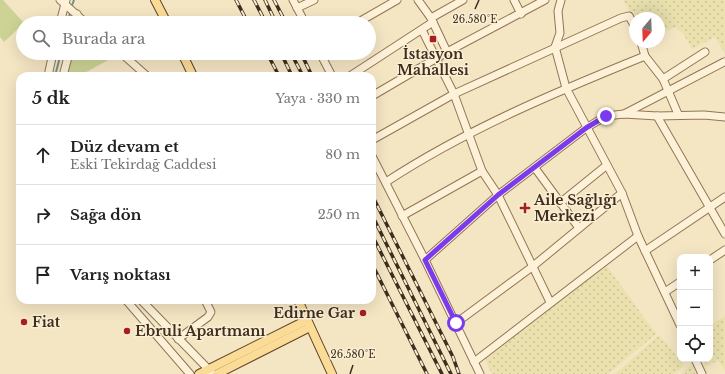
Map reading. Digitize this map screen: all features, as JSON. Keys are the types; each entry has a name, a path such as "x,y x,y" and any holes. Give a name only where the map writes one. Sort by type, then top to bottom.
{"main road":[{"path":"155,0 163,16"},
{"path":"185,60 191,72"},
{"path":"300,304 332,374"},
{"path":"199,374 211,371 309,324"},
{"path":"217,374 309,324"}],"street":[{"path":"293,0 301,16"},
{"path":"297,8 314,0"},
{"path":"369,16 398,0"},
{"path":"418,0 432,20 447,52"},
{"path":"376,59 422,30 432,20 463,0"},
{"path":"514,0 521,14"},
{"path":"376,94 447,52 545,0"},
{"path":"561,0 558,11 560,33 555,48 566,88 622,193 638,236 677,318"},
{"path":"63,1 77,14"},
{"path":"61,16 63,1"},
{"path":"376,138 454,94 629,16"},
{"path":"422,30 454,94 482,171 498,195 550,302"},
{"path":"643,48 645,56 663,80 678,114"},
{"path":"663,80 705,52"},
{"path":"386,182 420,159 469,133 566,88 645,56"},
{"path":"49,72 51,60"},
{"path":"64,72 67,60"},
{"path":"129,60 142,72"},
{"path":"324,60 330,72"},
{"path":"356,72 375,60"},
{"path":"624,114 724,62"},
{"path":"425,260 498,195 586,128 606,116 624,114 657,116 704,114 725,117"},
{"path":"657,116 725,234"},
{"path":"376,163 480,374"},
{"path":"560,203 607,166"},
{"path":"535,168 578,228"},
{"path":"402,216 482,171"},
{"path":"456,323 532,267 622,193"},
{"path":"645,251 725,197"},
{"path":"474,362 550,302 638,236"},
{"path":"713,258 725,250"},
{"path":"665,292 677,284"},
{"path":"129,304 190,374"},
{"path":"145,304 211,371"},
{"path":"178,339 208,317 211,312 207,304"},
{"path":"696,362 702,374"}],"shaded area":[{"path":"623,0 725,0 725,54 715,37 692,49 683,33 675,27 665,31 665,12 630,12"},
{"path":"606,265 656,334 608,374 492,374 485,359"},
{"path":"725,316 725,371 718,360 705,367 702,362 713,362 713,324"},
{"path":"659,335 677,357 677,362 682,362 684,365 674,374 615,374"},
{"path":"692,364 696,374 681,374"}],"green space":[{"path":"0,0 3,0 18,16 16,16 16,31 4,42 0,37"},
{"path":"69,60 108,60 86,72 65,72"}],"waterway":[{"path":"71,8 74,0"},
{"path":"56,72 59,60"}],"railway":[{"path":"236,0 244,16"},
{"path":"254,0 262,16"},
{"path":"265,0 273,16"},
{"path":"274,0 282,16"},
{"path":"271,60 277,72"},
{"path":"284,60 290,72"},
{"path":"295,60 301,72"},
{"path":"304,60 310,72"},
{"path":"376,203 453,357 459,374"},
{"path":"376,223 451,374"},
{"path":"376,243 442,374"},
{"path":"376,272 427,374"}],"place":[{"name":"İstasyon Mahallesi","path":"433,39"},
{"name":"Aile Sağlığı Merkezi","path":"525,208"},
{"name":"Edirne Gar","path":"363,313"},
{"name":"Fiat","path":"24,322"},
{"name":"Ebruli Apartmanı","path":"127,331"}],"route":[{"path":"456,323 425,260 498,195 586,128 606,116"}]}
